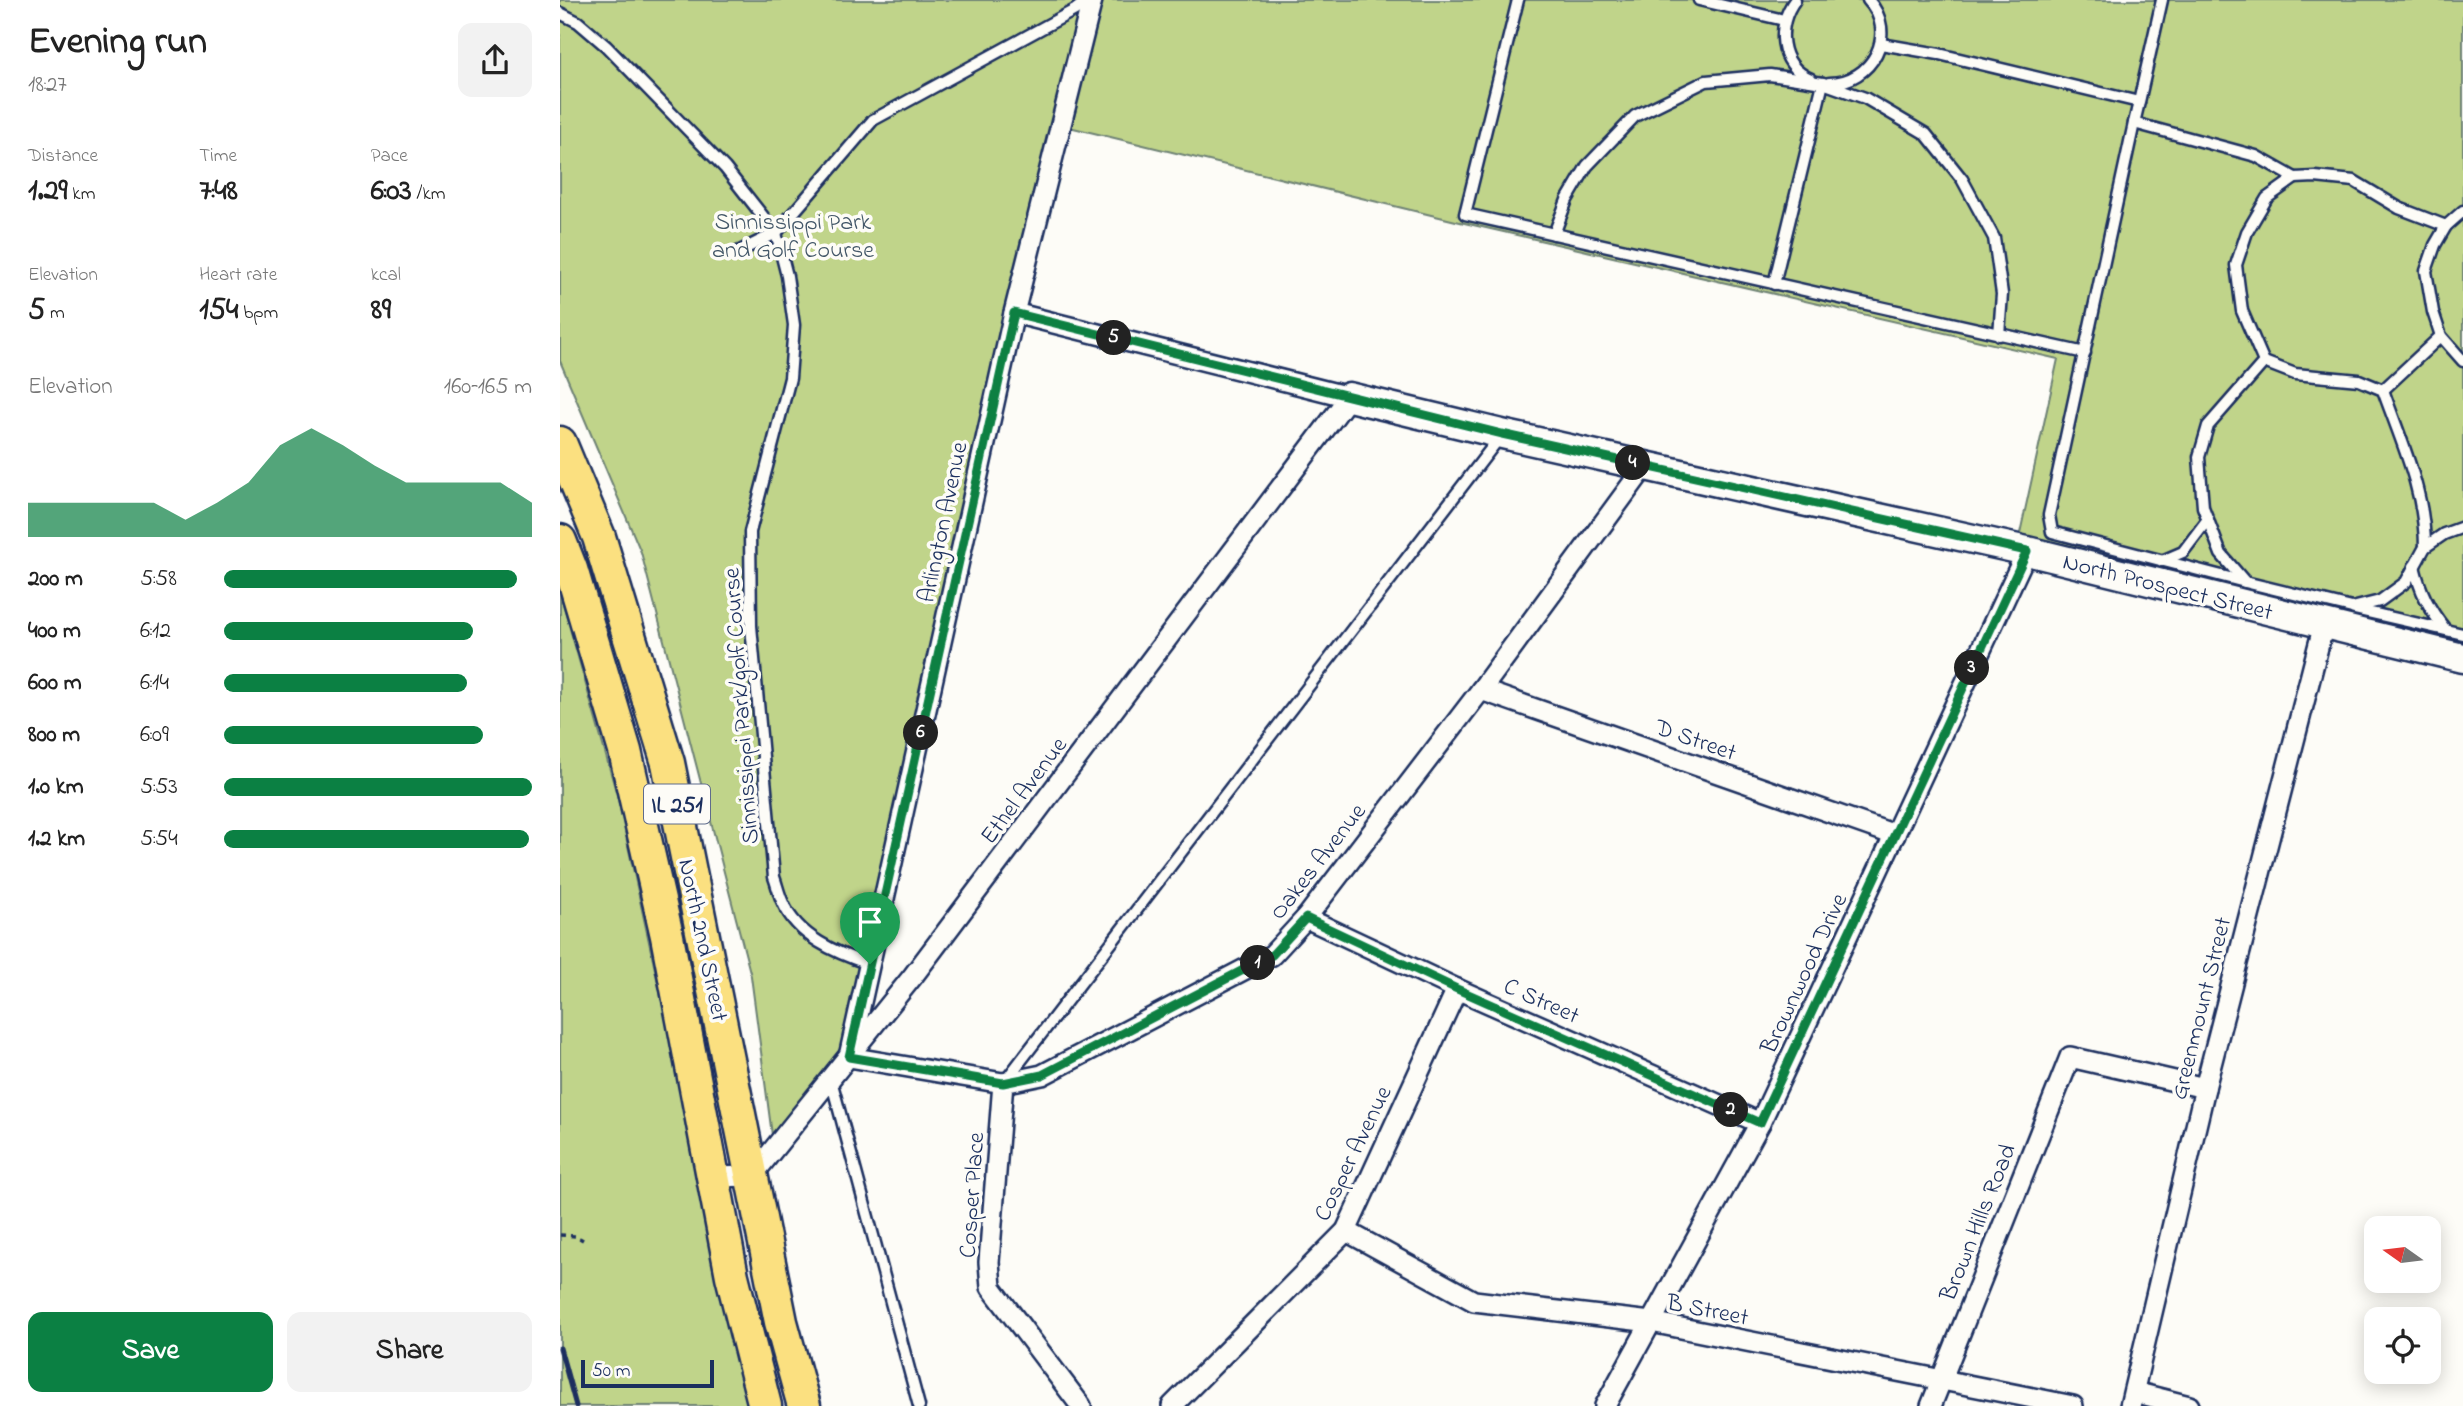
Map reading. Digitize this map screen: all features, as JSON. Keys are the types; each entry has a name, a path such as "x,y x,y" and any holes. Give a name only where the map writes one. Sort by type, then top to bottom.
{"main road":[{"name":"North 2nd Street","path":"560,443 599,537 668,764 781,1322 804,1406"},
{"name":"North 2nd Street","path":"560,541 571,569 625,751 667,936 732,1276 765,1406"}],"street":[{"name":"Arlington Avenue","path":"849,1057 1014,313 1090,0"},
{"name":"North Prospect Street","path":"1014,313 1502,434 2027,551 2463,658"},
{"name":"Ethel Avenue","path":"752,1176 913,976 1349,397"},
{"name":"Oakes Avenue","path":"849,1057 1003,1083 1042,1075 1272,955 1306,918 1481,690 1646,466"},
{"name":"Brownwood Drive","path":"1605,1406 1760,1123 2027,551"},
{"name":"Greenmount Street","path":"2132,1399 2204,1088 2324,624"},
{"name":"D Street","path":"1481,690 1895,835"},
{"name":"C Street","path":"1306,918 1457,989 1760,1123"},
{"name":"Cosper Avenue","path":"1172,1406 1346,1231 1457,989"},
{"name":"Brown Hills Road","path":"1931,1406 2070,1057 2204,1088"},
{"name":"Cosper Place","path":"1003,1083 989,1262 991,1287 1081,1406"},
{"path":"713,1177 752,1176"},
{"name":"B Street","path":"1346,1231 1474,1301 1651,1322 2073,1406"},
{"path":"2132,1399 2189,1406"}],"lane":[{"path":"732,255 776,233 873,120 1090,0"},
{"path":"1518,0 1465,214 2085,353"},
{"path":"1699,0 1784,20"},
{"path":"1795,0 1784,20 1783,44 1788,58 1799,72 1865,98 1926,134 1962,179 1994,238 2002,294 1999,335"},
{"path":"1554,234 1567,200 1587,166 1635,116 1706,81 1770,75 1841,83 1863,73 1877,56 1882,32 1876,8 1868,0"},
{"path":"2162,0 2049,515 2052,532 2463,634"},
{"name":"Sinnissippi Park/golf Course","path":"560,13 578,22 606,46 725,168 776,233 788,276 794,325 790,378 750,532 751,626 774,877 782,903 794,922 814,939 841,955 870,964"},
{"path":"1881,44 1939,54 2139,102"},
{"path":"1774,284 1823,83"},
{"path":"2134,123 2256,156 2295,178 2354,181 2399,208 2446,226"},
{"path":"2295,178 2267,198 2247,232 2236,265 2242,311 2264,362 2295,374 2359,380 2383,390 2406,449 2425,528 2425,547"},
{"path":"2463,211 2446,226 2435,245 2426,271 2433,312 2441,336 2463,361"},
{"path":"2383,390 2441,336"},
{"path":"2245,582 2221,554 2203,507 2199,457 2208,426 2264,362"},
{"path":"1003,1083 1502,434"},
{"path":"2162,561 2183,552 2208,519"},
{"path":"2351,608 2380,601 2406,582 2425,547 2444,534 2463,527"},
{"path":"2414,566 2428,608 2445,629"},
{"path":"831,1080 919,1406"}],"path":[{"path":"560,1235 576,1236 583,1240"}],"green space":[{"name":"Sinnissippi Park and Golf Course","path":"560,0 2463,0 2463,645 2019,538 2058,359 1460,222 1061,125 849,1057 772,1135 751,976 641,552 560,361"},
{"path":"560,593 617,795 750,1406 560,1406"}],"railway":[{"path":"560,1348 576,1406"}],"route":[{"path":"1014,313 1502,434 2027,551 1760,1123 1457,989 1306,918 1272,955 1042,1075 1003,1083 849,1057 870,964 1014,313"}]}
